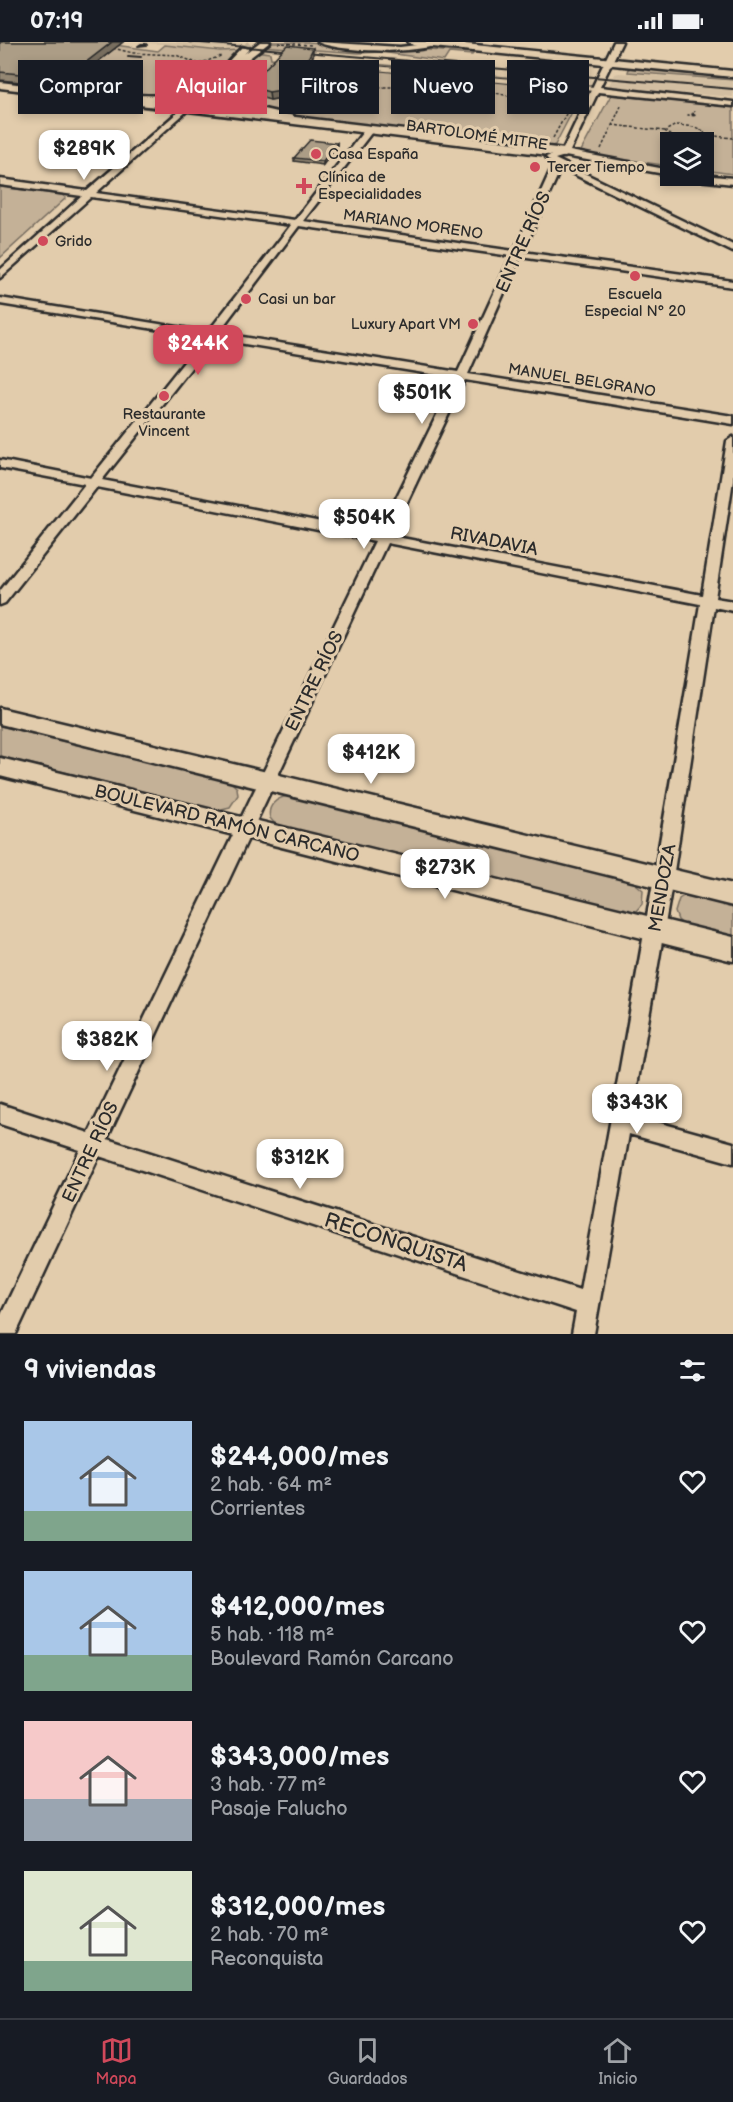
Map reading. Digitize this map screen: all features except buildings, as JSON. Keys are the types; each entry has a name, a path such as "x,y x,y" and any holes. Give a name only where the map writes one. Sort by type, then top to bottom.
{"main road":[{"path":"413,42 733,74"},
{"path":"1,88 18,89"},
{"path":"1,88 155,108"},
{"name":"BARTOLOMÉ MITRE","path":"206,114 562,160"},
{"name":"BARTOLOMÉ MITRE","path":"214,114 314,123 366,133"},
{"path":"0,716 733,895"},
{"name":"BOULEVARD RAMÓN CARCANO","path":"0,767 733,949"}],"street":[{"path":"266,42 252,50 210,89 208,95 213,100 224,104 314,123"},
{"path":"322,42 408,49 437,43"},
{"name":"ENTRE RÍOS","path":"4,1334 244,827 462,375 618,42"},
{"path":"143,95 189,94 202,88 248,45"},
{"path":"594,89 733,104"},
{"path":"0,275 178,114"},
{"path":"0,600 96,482 366,133"},
{"name":"BARTOLOMÉ MITRE","path":"562,160 578,157 647,170"},
{"path":"562,160 584,174 733,249"},
{"name":"BARTOLOMÉ MITRE","path":"584,174 585,169 595,166 660,172"},
{"path":"714,179 733,181"},
{"name":"MARIANO MORENO","path":"0,182 733,285"},
{"name":"MANUEL BELGRANO","path":"0,301 733,420"},
{"name":"MENDOZA","path":"583,1334 656,929 733,441"},
{"name":"RIVADAVIA","path":"0,464 733,606"},
{"name":"RECONQUISTA","path":"0,1114 587,1304"},
{"path":"620,1121 733,1153"}],"lane":[{"path":"379,68 594,89"}],"path":[{"path":"107,48 133,53 175,55 188,60"},
{"path":"604,154 600,151 622,103 626,101"},
{"path":"612,125 665,131 676,125 701,129 704,132"},
{"path":"714,136 733,138"}],"shaded area":[{"path":"0,42 93,42 158,51 165,45 220,51 240,50 229,60 155,60 155,95 143,94 143,60 58,60"},
{"path":"136,42 224,42 276,47 270,53"},
{"path":"272,42 307,42 474,53 472,55 449,53 445,60 437,60 381,52 358,53 261,46"},
{"path":"254,51 270,53 271,58 293,60 279,60 279,113 267,110 267,60 245,60"},
{"path":"379,64 391,66 391,114 495,114 495,76 507,77 507,114 571,114 555,145 546,148 323,122 286,114 379,114"},
{"path":"629,68 733,78 733,80 628,72"},
{"path":"615,74 733,81 733,97 608,87"},
{"path":"18,89 18,92 4,90"},
{"path":"611,95 733,107 733,174 714,171 714,132 660,132 660,165 580,153"},
{"path":"143,96 155,97 155,101 143,99"},
{"path":"143,105 155,107 155,109 143,108"},
{"path":"0,187 62,195 66,198 0,258"},
{"path":"0,726 231,782 237,788 238,795 230,807 217,810 0,756"},
{"path":"288,796 631,880 643,890 642,904 636,911 624,911 276,825 270,818 271,806"},
{"path":"685,895 733,905 733,938 685,926 678,920 675,912 679,899"}],"tunnel":[{"path":"245,49 250,44"}],"railway":[{"path":"189,42 733,89"},
{"path":"141,44 146,44 147,45 138,46 141,44"},
{"path":"128,56 141,57"}],"place":[{"name":"Casa España","path":"316,154"},
{"name":"Tercer Tiempo","path":"535,167"},
{"name":"Clínica de Especialidades","path":"304,186"},
{"name":"Grido","path":"43,241"},
{"name":"Escuela Especial Nº 20","path":"635,276"},
{"name":"Casi un bar","path":"246,299"},
{"name":"Luxury Apart VM","path":"473,324"},
{"name":"Restaurante Vincent","path":"164,396"}]}
